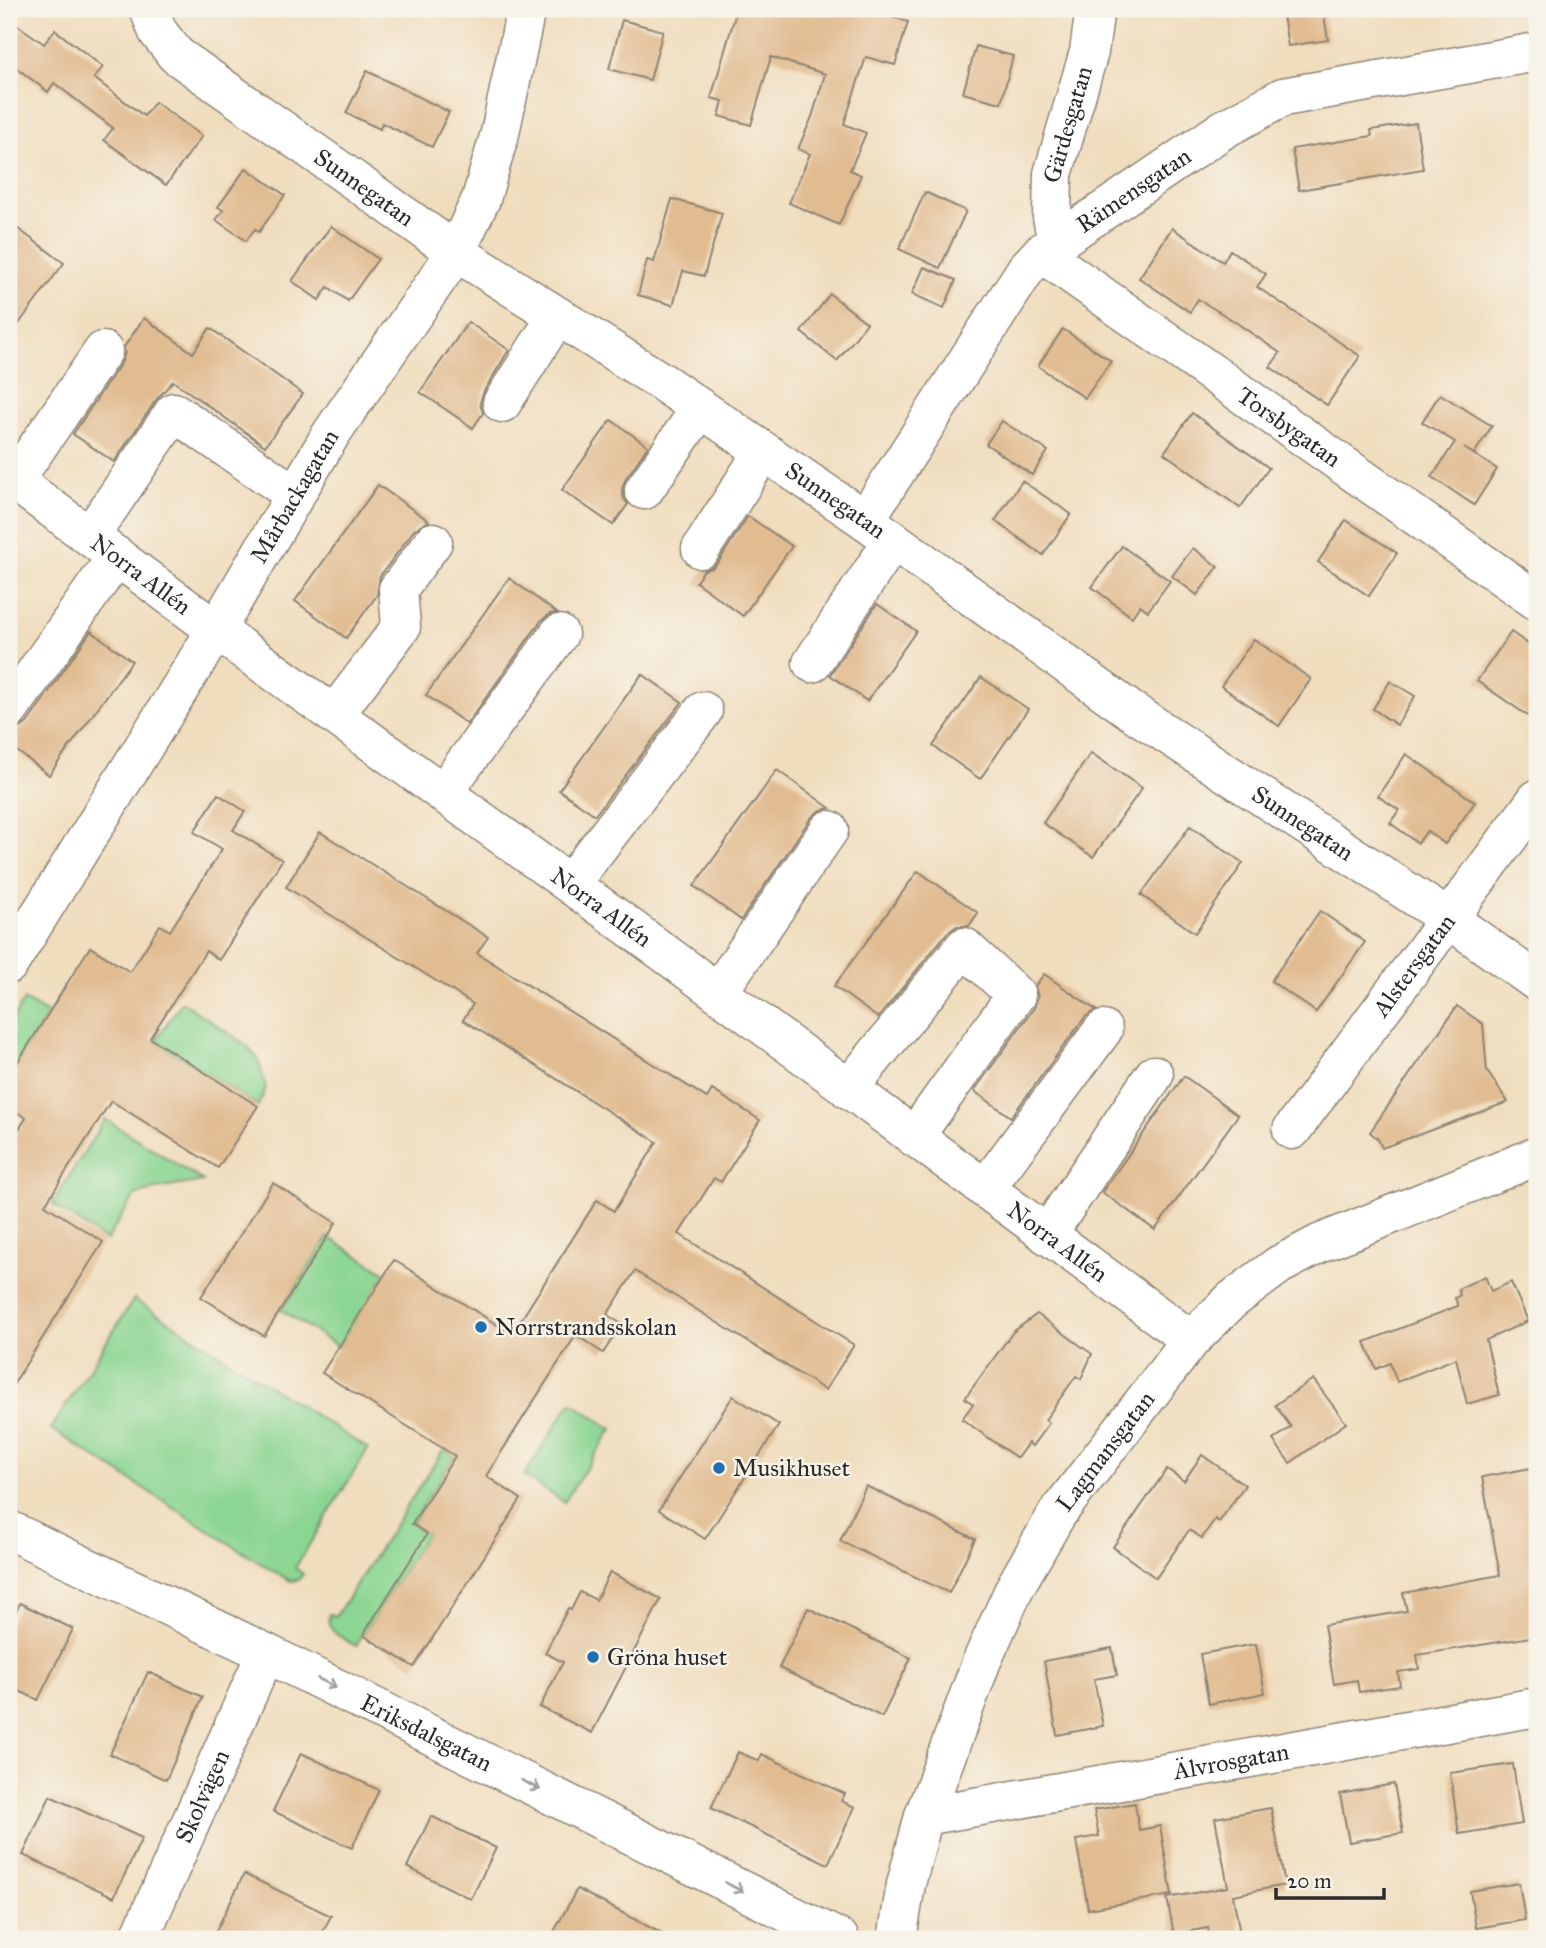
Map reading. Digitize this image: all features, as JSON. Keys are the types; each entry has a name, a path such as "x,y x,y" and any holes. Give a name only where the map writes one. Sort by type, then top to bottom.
{"street":[{"name":"Sunnegatan","path":"149,9 158,32 176,55 456,252 700,409 879,530 1130,710 1449,919 1537,982"},
{"name":"Mårbackagatan","path":"9,964 216,630 331,434 456,252 481,199 496,146 526,9"},
{"name":"Gärdesgatan","path":"1049,248 1053,174 1089,52 1096,9"},
{"name":"Rämensgatan","path":"812,663 879,530 1026,269 1049,248 1224,129 1283,97 1537,52"},
{"name":"Torsbygatan","path":"1049,248 1537,601"},
{"path":"502,403 557,316"},
{"path":"11,479 103,351"},
{"path":"644,490 700,409"},
{"path":"9,710 103,546 174,412 295,495"},
{"path":"701,549 763,452"},
{"name":"Norra Allén","path":"11,479 570,884 1191,1340"},
{"path":"334,715 401,627 398,589 433,542"},
{"path":"443,793 559,634"},
{"path":"570,884 702,711"},
{"name":"Alstersgatan","path":"1292,1130 1537,799"},
{"path":"718,992 829,830"},
{"path":"848,1089 964,947 1016,995 914,1137"},
{"path":"985,1189 1103,1030"},
{"path":"1047,1235 1154,1075"},
{"name":"Lagmansgatan","path":"897,1939 906,1884 923,1816 981,1663 1014,1587 1057,1514 1191,1340 1232,1300 1279,1265 1321,1243 1535,1164"},
{"name":"Eriksdalsgatan","path":"9,1530 266,1653 840,1939"},
{"name":"Skolvägen","path":"139,1939 266,1653"},
{"name":"Älvrosgatan","path":"923,1816 1537,1707"}],"green space":[{"path":"24,1000 48,1014 9,1076 9,1025"},
{"path":"182,1002 246,1045 258,1059 266,1088 258,1106 155,1041"},
{"path":"105,1119 203,1181 135,1195 106,1241 52,1204"},
{"path":"328,1237 386,1273 339,1347 281,1310"},
{"path":"134,1299 368,1449 295,1568 303,1574 298,1580 291,1581 271,1570 51,1429"},
{"path":"571,1402 612,1429 564,1502 524,1476"},
{"path":"444,1449 455,1456 412,1523 427,1534 356,1646 332,1630 329,1614 336,1616"}],"building":[{"path":"737,9 849,9 872,16 874,11 908,22 895,65 866,57 844,124 866,133 850,170 861,175 839,225 789,203 810,154 798,149 812,117 825,74 771,57 751,125 719,116 723,101 711,98"},
{"path":"1282,9 1323,9 1328,40 1288,46"},
{"path":"9,19 44,44 55,30 103,67 94,78 144,116 155,102 202,136 166,185 104,140 113,128 54,83 48,92 9,62"},
{"path":"622,20 663,31 650,80 609,69"},
{"path":"976,46 1013,56 1001,103 963,93"},
{"path":"367,71 449,112 432,147 382,123 380,129 346,113"},
{"path":"1416,123 1423,169 1299,190 1292,149 1372,136 1371,130"},
{"path":"246,168 285,195 259,232 255,229 246,241 216,220 223,210 218,207"},
{"path":"925,192 966,211 940,268 899,249"},
{"path":"672,199 722,213 704,276 683,271 673,305 638,295 647,260 654,262"},
{"path":"9,222 64,263 9,337"},
{"path":"331,226 378,259 348,301 328,287 319,300 292,281"},
{"path":"1172,228 1223,262 1230,250 1266,274 1257,287 1360,356 1327,405 1270,367 1280,353 1234,321 1198,299 1190,312 1139,278"},
{"path":"924,267 956,280 944,308 912,294"},
{"path":"830,294 867,323 837,361 801,332"},
{"path":"144,318 193,353 210,328 303,394 265,446 173,381 156,400 114,462 73,434 121,363 124,347"},
{"path":"468,322 509,350 484,391 480,403 483,413 473,428 420,392"},
{"path":"1063,329 1111,361 1085,398 1038,366"},
{"path":"1440,394 1492,426 1474,454 1464,448 1497,469 1474,505 1432,477 1455,442 1422,422"},
{"path":"1192,413 1269,468 1240,508 1164,453"},
{"path":"611,420 648,446 626,478 622,489 628,504 613,525 562,490"},
{"path":"1002,421 1048,451 1032,475 986,444"},
{"path":"1022,481 1071,514 1043,555 995,521"},
{"path":"378,485 429,521 415,529 380,576 377,595 346,638 295,601"},
{"path":"748,516 792,546 743,616 696,582 704,570 712,568 719,561"},
{"path":"1346,520 1397,553 1369,596 1318,562"},
{"path":"1122,546 1170,581 1148,611 1140,605 1132,617 1092,587"},
{"path":"1193,548 1218,567 1197,595 1172,576"},
{"path":"509,578 557,613 550,614 541,621 467,724 426,695"},
{"path":"877,604 916,631 867,701 830,675"},
{"path":"91,631 132,661 49,775 9,745 9,732 27,723"},
{"path":"1511,632 1537,650 1537,722 1477,681"},
{"path":"1254,639 1311,679 1279,726 1221,686"},
{"path":"642,674 682,702 595,815 559,790"},
{"path":"981,677 1028,709 980,779 933,746"},
{"path":"1390,681 1415,696 1397,725 1373,709"},
{"path":"1091,753 1142,788 1093,857 1043,823"},
{"path":"1406,754 1475,802 1445,844 1427,831 1418,843 1390,823 1399,810 1378,796"},
{"path":"777,770 830,808 819,811 811,818 741,920 694,886"},
{"path":"218,794 245,811 233,830 282,860 219,960 206,951 150,1038 258,1106 218,1168 111,1101 45,1205 103,1242 9,1391 9,1145 26,1118 9,1107 9,1076 90,947 130,972 160,925 170,931 222,849 194,832"},
{"path":"1190,826 1243,863 1195,933 1141,895"},
{"path":"320,832 488,937 477,953 707,1098 712,1090 760,1120 721,1182 714,1178 679,1234 854,1345 825,1390 635,1271 607,1315 622,1324 603,1353 576,1335 486,1476 521,1499 414,1667 363,1635 427,1534 412,1524 455,1456 322,1373 394,1260 512,1334 597,1200 614,1211 657,1142 463,1020 473,1004 286,887"},
{"path":"918,871 978,913 969,926 957,926 947,933 878,1018 834,986"},
{"path":"1320,911 1365,942 1316,1012 1271,981"},
{"path":"1044,974 1096,1010 1085,1017 1011,1117 974,1091 1034,1008 1038,997 1035,986"},
{"path":"1457,1006 1483,1024 1487,1071 1508,1102 1382,1148 1378,1139 1370,1132"},
{"path":"1184,1076 1238,1115 1155,1230 1102,1192"},
{"path":"273,1183 336,1223 264,1336 201,1297"},
{"path":"1485,1276 1491,1291 1511,1282 1528,1321 1486,1340 1499,1395 1467,1404 1456,1358 1397,1382 1390,1363 1376,1369 1365,1342 1458,1306 1455,1298 1460,1295 1458,1289"},
{"path":"1037,1314 1092,1354 1081,1379 1076,1376 1045,1420 1049,1423 1032,1446 1028,1443 1017,1458 962,1419 973,1404 965,1398 1013,1332"},
{"path":"1313,1379 1346,1423 1290,1463 1273,1440 1291,1427 1275,1405"},
{"name":"Musikhuset","path":"733,1396 779,1425 705,1539 659,1510"},
{"path":"1202,1455 1245,1485 1219,1522 1215,1519 1202,1538 1189,1530 1156,1578 1113,1547 1167,1469 1184,1481"},
{"path":"1537,1467 1537,1636 1417,1655 1419,1669 1398,1672 1400,1686 1359,1692 1357,1680 1334,1684 1324,1625 1407,1611 1403,1593 1500,1575 1482,1477"},
{"path":"866,1486 975,1539 949,1593 840,1541"},
{"name":"Gröna huset","path":"610,1572 661,1599 592,1733 540,1707 563,1662 545,1653 568,1608 571,1610 580,1592 596,1600"},
{"path":"20,1603 73,1629 38,1700 9,1686 9,1626"},
{"path":"808,1608 911,1658 882,1717 779,1668"},
{"path":"1256,1644 1265,1693 1209,1704 1200,1654"},
{"path":"1112,1648 1117,1675 1094,1679 1103,1726 1057,1735 1044,1661"},
{"path":"148,1672 203,1697 166,1780 110,1754"},
{"path":"738,1752 759,1761 762,1754 845,1794 841,1801 855,1807 828,1864 711,1808"},
{"path":"301,1753 379,1790 352,1848 273,1811"},
{"path":"1513,1764 1522,1824 1459,1834 1450,1773"},
{"path":"1394,1784 1403,1833 1349,1842 1340,1794"},
{"path":"50,1796 142,1838 114,1897 23,1855"},
{"path":"1135,1803 1139,1830 1160,1826 1172,1895 1088,1909 1076,1840 1099,1836 1094,1810"},
{"path":"1271,1808 1285,1885 1233,1895 1241,1939 1210,1939 1208,1928 1174,1934 1167,1898 1228,1887 1215,1818"},
{"path":"431,1816 496,1848 471,1899 407,1867"},
{"path":"244,1874 331,1916 319,1939 212,1939"},
{"path":"1519,1883 1525,1920 1476,1928 1470,1891"},
{"path":"577,1889 672,1939 550,1939"}],"place":[{"name":"Norrstrandsskolan","path":"481,1327"},
{"name":"Musikhuset","path":"719,1468"},
{"name":"Gröna huset","path":"593,1657"}]}
